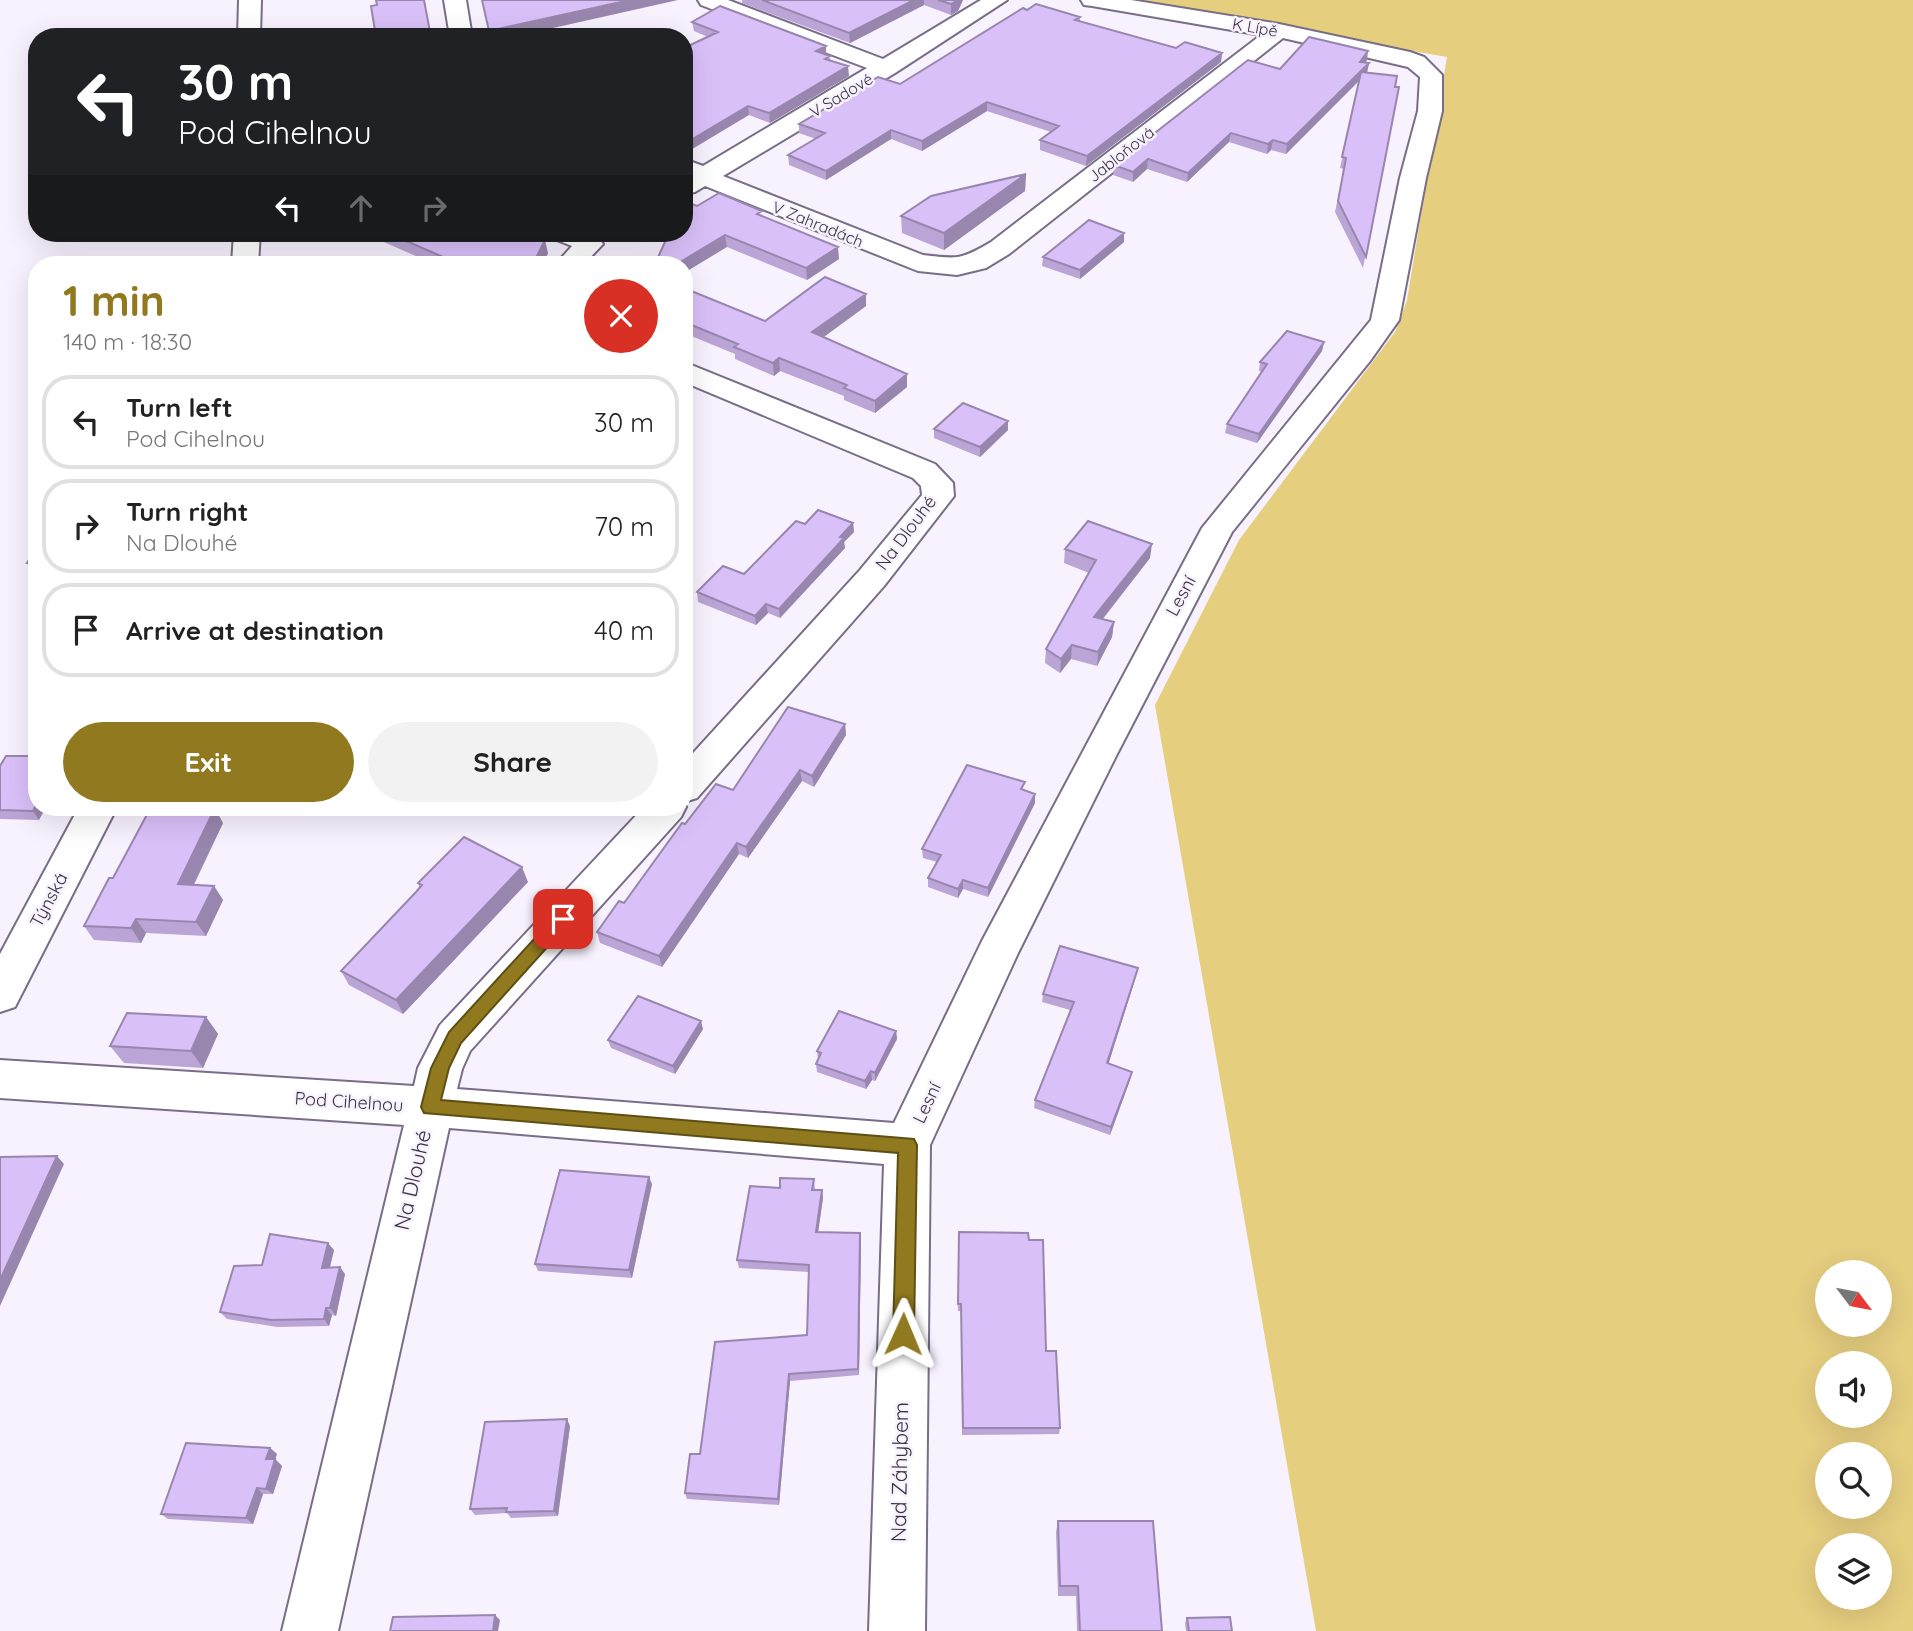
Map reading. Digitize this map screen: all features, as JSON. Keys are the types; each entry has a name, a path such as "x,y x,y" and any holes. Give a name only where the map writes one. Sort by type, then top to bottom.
{"street":[{"path":"248,28 250,0"},
{"path":"455,0 460,28"},
{"path":"709,0 887,68"},
{"name":"V Sadové","path":"693,176 887,68 996,0"},
{"name":"K Lípě","path":"1092,0 1279,31 1416,62"},
{"name":"Jabloňová","path":"957,267 977,262 1000,247 1279,31"},
{"name":"Lesní","path":"907,1145 997,953 1104,741 1217,528 1360,355 1385,320 1413,178 1430,111 1431,75 1416,62"},
{"name":"V Zahradách","path":"693,178 726,187 897,256 936,267 957,267"},
{"path":"578,256 594,242"},
{"name":"Na Dlouhé","path":"693,375 924,471 937,482 938,496 872,578 693,778"},
{"name":"Týnská","path":"0,994 93,816"},
{"name":"Na Dlouhé","path":"310,1631 440,1068 455,1038 659,816"},
{"name":"Pod Cihelnou","path":"0,1079 430,1107 907,1145"},
{"name":"Nad Záhybem","path":"897,1631 907,1145"}],"shaded area":[{"path":"1117,0 1913,0 1913,1631 1316,1631 1155,705 1239,540 1395,332 1407,300 1447,57"}],"building":[{"path":"376,0 424,0 429,28 375,28 371,6 377,5"},
{"path":"482,0 630,0 503,28 488,28"},
{"path":"762,0 914,0 849,33"},
{"path":"938,0 958,0 951,4"},
{"path":"1036,4 1080,17 1075,20 1176,48 1185,42 1222,53 1087,156 1040,140 1059,126 987,102 922,141 891,130 826,171 788,155 825,133 799,124 878,77 900,84 1023,8 1027,10"},
{"path":"720,6 826,46 816,51 830,56 825,59 848,66 769,113 748,106 693,139 693,44 718,32 692,22"},
{"path":"1309,37 1368,51 1360,62 1369,63 1287,144 1273,140 1268,144 1231,133 1188,173 1148,159 1133,172 1114,165 1248,60 1280,69"},
{"path":"1361,72 1397,76 1395,87 1399,87 1366,257 1338,201 1346,158 1342,157"},
{"path":"1026,174 944,233 901,216 931,196"},
{"path":"719,193 762,211 757,214 838,247 806,268 725,235 690,256 659,256 665,242 693,242 693,204 697,206"},
{"path":"1089,220 1124,233 1080,270 1043,257"},
{"path":"409,242 544,242 537,256 441,256"},
{"path":"825,277 866,294 812,332 907,374 875,401 844,388 847,385 779,358 773,363 734,347 738,344 693,326 693,292 765,321"},
{"path":"1287,331 1324,342 1259,434 1227,424 1267,364 1260,362"},
{"path":"963,403 1008,421 980,447 934,429"},
{"path":"818,510 853,523 840,537 844,538 779,609 766,604 755,616 697,592 723,566 744,574 796,521 805,524"},
{"path":"1088,521 1152,544 1094,617 1114,622 1098,652 1072,645 1061,659 1046,649 1096,560 1065,549"},
{"path":"788,707 845,724 812,776 800,770 746,847 737,843 659,956 597,932 619,901 624,903 682,823 685,824 693,816 716,784 733,790"},
{"path":"6,756 28,756 28,811 0,810 0,766"},
{"path":"967,765 1025,782 1021,789 1035,794 988,888 963,880 958,889 928,878 941,855 922,849"},
{"path":"146,816 211,816 178,884 214,886 196,922 136,919 131,928 84,926 109,878 113,878"},
{"path":"464,837 522,867 396,1000 341,971 422,885 418,883"},
{"path":"1060,946 1138,968 1107,1063 1132,1072 1111,1127 1035,1100 1074,1002 1043,994"},
{"path":"638,996 701,1021 673,1066 608,1040"},
{"path":"839,1011 896,1031 875,1073 871,1071 865,1081 816,1064 821,1053 817,1051"},
{"path":"127,1013 206,1017 191,1051 110,1046"},
{"path":"57,1156 0,1280 0,1157"},
{"path":"560,1170 649,1177 629,1270 535,1264"},
{"path":"780,1178 814,1179 812,1190 822,1190 816,1232 860,1233 858,1369 789,1374 778,1499 685,1493 690,1454 700,1454 715,1342 807,1335 809,1265 737,1260 750,1186 780,1188"},
{"path":"959,1232 1028,1233 1029,1240 1043,1240 1046,1351 1056,1351 1060,1428 963,1428 961,1304 958,1304"},
{"path":"270,1234 328,1243 322,1268 340,1267 330,1308 326,1308 324,1319 271,1320 220,1312 234,1266 262,1265"},
{"path":"567,1419 554,1511 506,1512 507,1508 470,1509 485,1422"},
{"path":"186,1443 270,1448 266,1459 275,1459 266,1489 257,1488 246,1518 161,1514"},
{"path":"1058,1521 1153,1521 1162,1631 1080,1631 1078,1586 1060,1586"},
{"path":"495,1615 493,1631 390,1631 393,1617"},
{"path":"1230,1617 1232,1631 1189,1631 1187,1618"}],"route":[{"path":"563,919 455,1038 440,1068 430,1107 907,1145 903,1334"}]}
